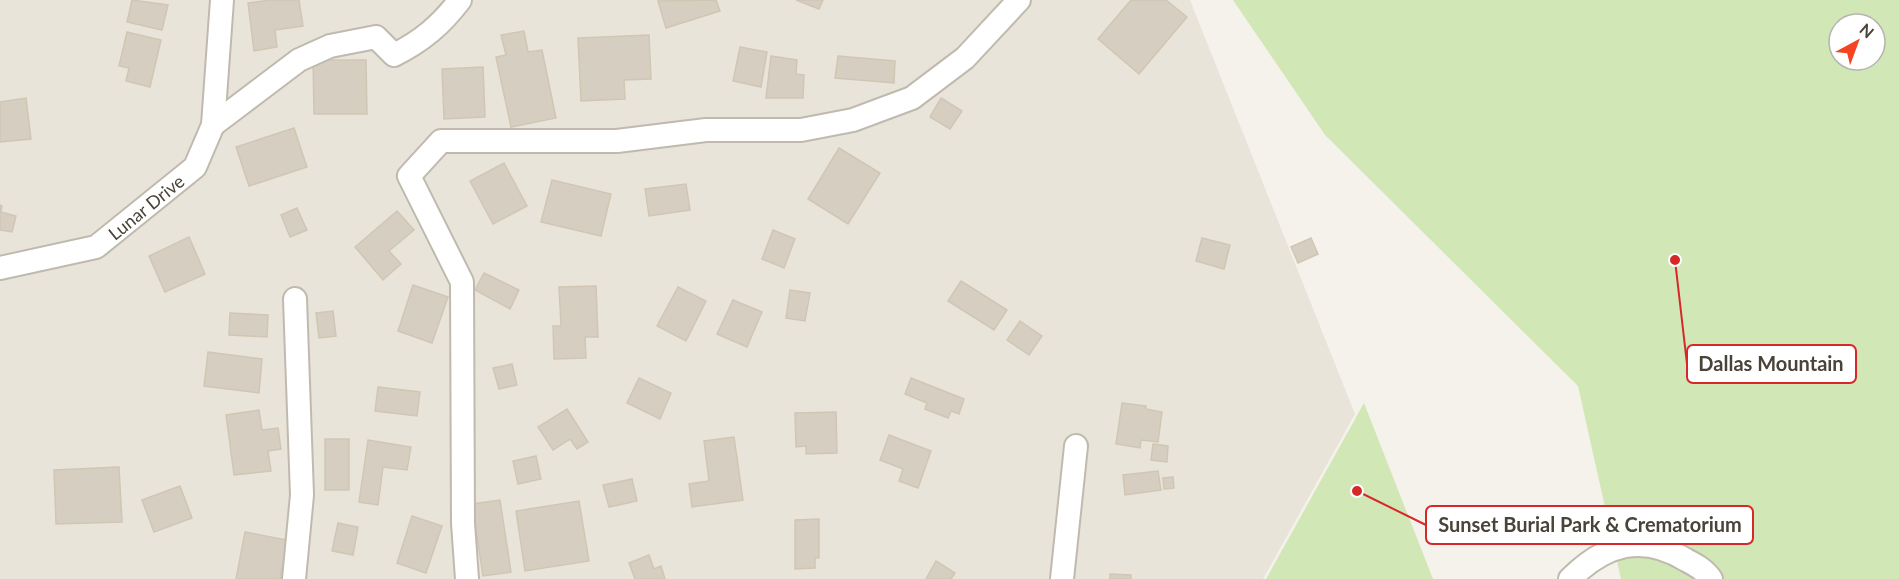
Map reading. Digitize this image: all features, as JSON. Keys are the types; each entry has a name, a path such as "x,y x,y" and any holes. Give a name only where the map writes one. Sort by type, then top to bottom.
{"street":[{"name":"Lunar Drive","path":"0,268 96,247 195,167 213,125 222,0"},
{"path":"213,125 299,60 330,46 376,37 394,55 420,42 445,20 460,0"},
{"path":"467,579 463,523 462,282 410,176 441,141 616,141 706,129 801,130 853,120 912,98 965,58 1019,0"},
{"path":"294,579 302,495 295,298"},
{"path":"1062,579 1076,446"},
{"path":"1570,579 1588,562 1630,543 1668,549 1707,572 1712,579"}],"shaded area":[{"path":"0,0 1190,0 1355,414 1263,579 0,579"}],"green space":[{"path":"1233,0 1899,0 1899,579 1621,579 1578,386 1325,135"},
{"path":"1364,403 1433,579 1266,579"}],"building":[{"path":"132,0 168,5 162,30 127,22"},
{"path":"299,0 303,26 275,30 277,47 254,51 248,3"},
{"path":"716,0 720,11 666,28 658,1"},
{"path":"796,0 823,0 819,9"},
{"path":"1131,0 1166,0 1187,17 1139,74 1098,39"},
{"path":"524,31 528,52 542,50 556,118 511,127 496,57 506,55 501,35"},
{"path":"127,32 161,40 150,87 126,81 129,68 119,66"},
{"path":"649,35 651,79 624,80 625,99 581,101 578,38"},
{"path":"740,47 767,52 761,87 733,81"},
{"path":"771,56 797,60 796,74 804,75 803,98 766,98"},
{"path":"838,56 895,61 894,83 835,78"},
{"path":"313,60 366,60 367,114 314,114"},
{"path":"483,67 485,117 444,119 442,69"},
{"path":"26,98 31,139 0,142 0,102"},
{"path":"941,98 962,111 950,129 930,117"},
{"path":"294,128 307,167 249,186 236,147"},
{"path":"839,148 880,173 848,224 808,199"},
{"path":"504,163 527,206 493,224 470,181"},
{"path":"552,180 611,194 601,236 541,222"},
{"path":"686,184 690,210 649,216 645,189"},
{"path":"0,205 2,206 1,212 16,216 12,232 0,230"},
{"path":"297,208 307,230 290,237 281,215"},
{"path":"397,211 414,230 389,251 401,264 383,280 355,247"},
{"path":"773,230 795,239 784,268 762,259"},
{"path":"189,237 205,274 165,292 149,256"},
{"path":"1202,238 1230,245 1224,269 1196,261"},
{"path":"1311,238 1318,254 1298,263 1291,247"},
{"path":"484,273 519,290 510,309 475,290"},
{"path":"961,281 1007,310 994,330 948,301"},
{"path":"413,285 448,297 432,343 398,331"},
{"path":"596,286 598,337 585,337 586,358 554,359 553,326 561,326 559,287"},
{"path":"678,287 706,301 686,341 657,326"},
{"path":"790,290 810,293 805,321 786,318"},
{"path":"733,300 762,312 747,347 717,334"},
{"path":"333,311 336,336 319,338 316,313"},
{"path":"230,313 268,315 267,337 229,335"},
{"path":"1020,321 1042,336 1029,355 1007,340"},
{"path":"208,352 262,359 259,393 204,386"},
{"path":"512,364 517,385 499,389 493,368"},
{"path":"639,378 671,393 660,419 627,403"},
{"path":"911,378 964,399 959,414 951,411 948,418 925,409 927,403 905,394"},
{"path":"378,387 420,392 417,416 375,411"},
{"path":"1122,403 1146,406 1146,409 1162,412 1158,442 1141,440 1140,448 1116,444"},
{"path":"567,409 588,442 577,449 570,439 553,450 538,427"},
{"path":"259,410 262,430 278,428 281,449 268,451 271,471 234,475 226,415"},
{"path":"836,412 837,453 806,454 806,446 796,447 795,413"},
{"path":"889,435 931,451 918,488 899,481 903,469 880,460"},
{"path":"734,437 743,500 692,507 689,484 709,481 704,441"},
{"path":"325,439 349,439 349,490 325,490"},
{"path":"368,440 411,447 407,470 383,467 378,505 359,502"},
{"path":"1153,444 1168,446 1167,462 1151,460"},
{"path":"536,456 541,479 518,484 513,461"},
{"path":"119,467 122,522 56,524 54,470"},
{"path":"1158,471 1161,490 1125,495 1123,475"},
{"path":"1173,477 1174,488 1164,489 1163,478"},
{"path":"632,479 637,501 609,507 603,485"},
{"path":"180,486 192,518 154,532 142,500"},
{"path":"500,500 511,572 483,576 472,504"},
{"path":"579,501 589,561 525,571 516,511"},
{"path":"412,516 442,526 426,573 397,563"},
{"path":"819,519 819,558 815,558 815,568 795,569 795,520"},
{"path":"338,523 358,527 353,555 332,551"},
{"path":"245,532 287,540 280,579 236,579"},
{"path":"649,555 654,569 661,566 665,579 635,579 629,563"},
{"path":"936,561 955,573 951,579 926,579"},
{"path":"1110,574 1131,575 1131,579 1110,579"}],"place":[{"name":"Dallas Mountain","path":"1675,260"},
{"name":"Sunset Burial Park & Crematorium","path":"1357,491"}]}
